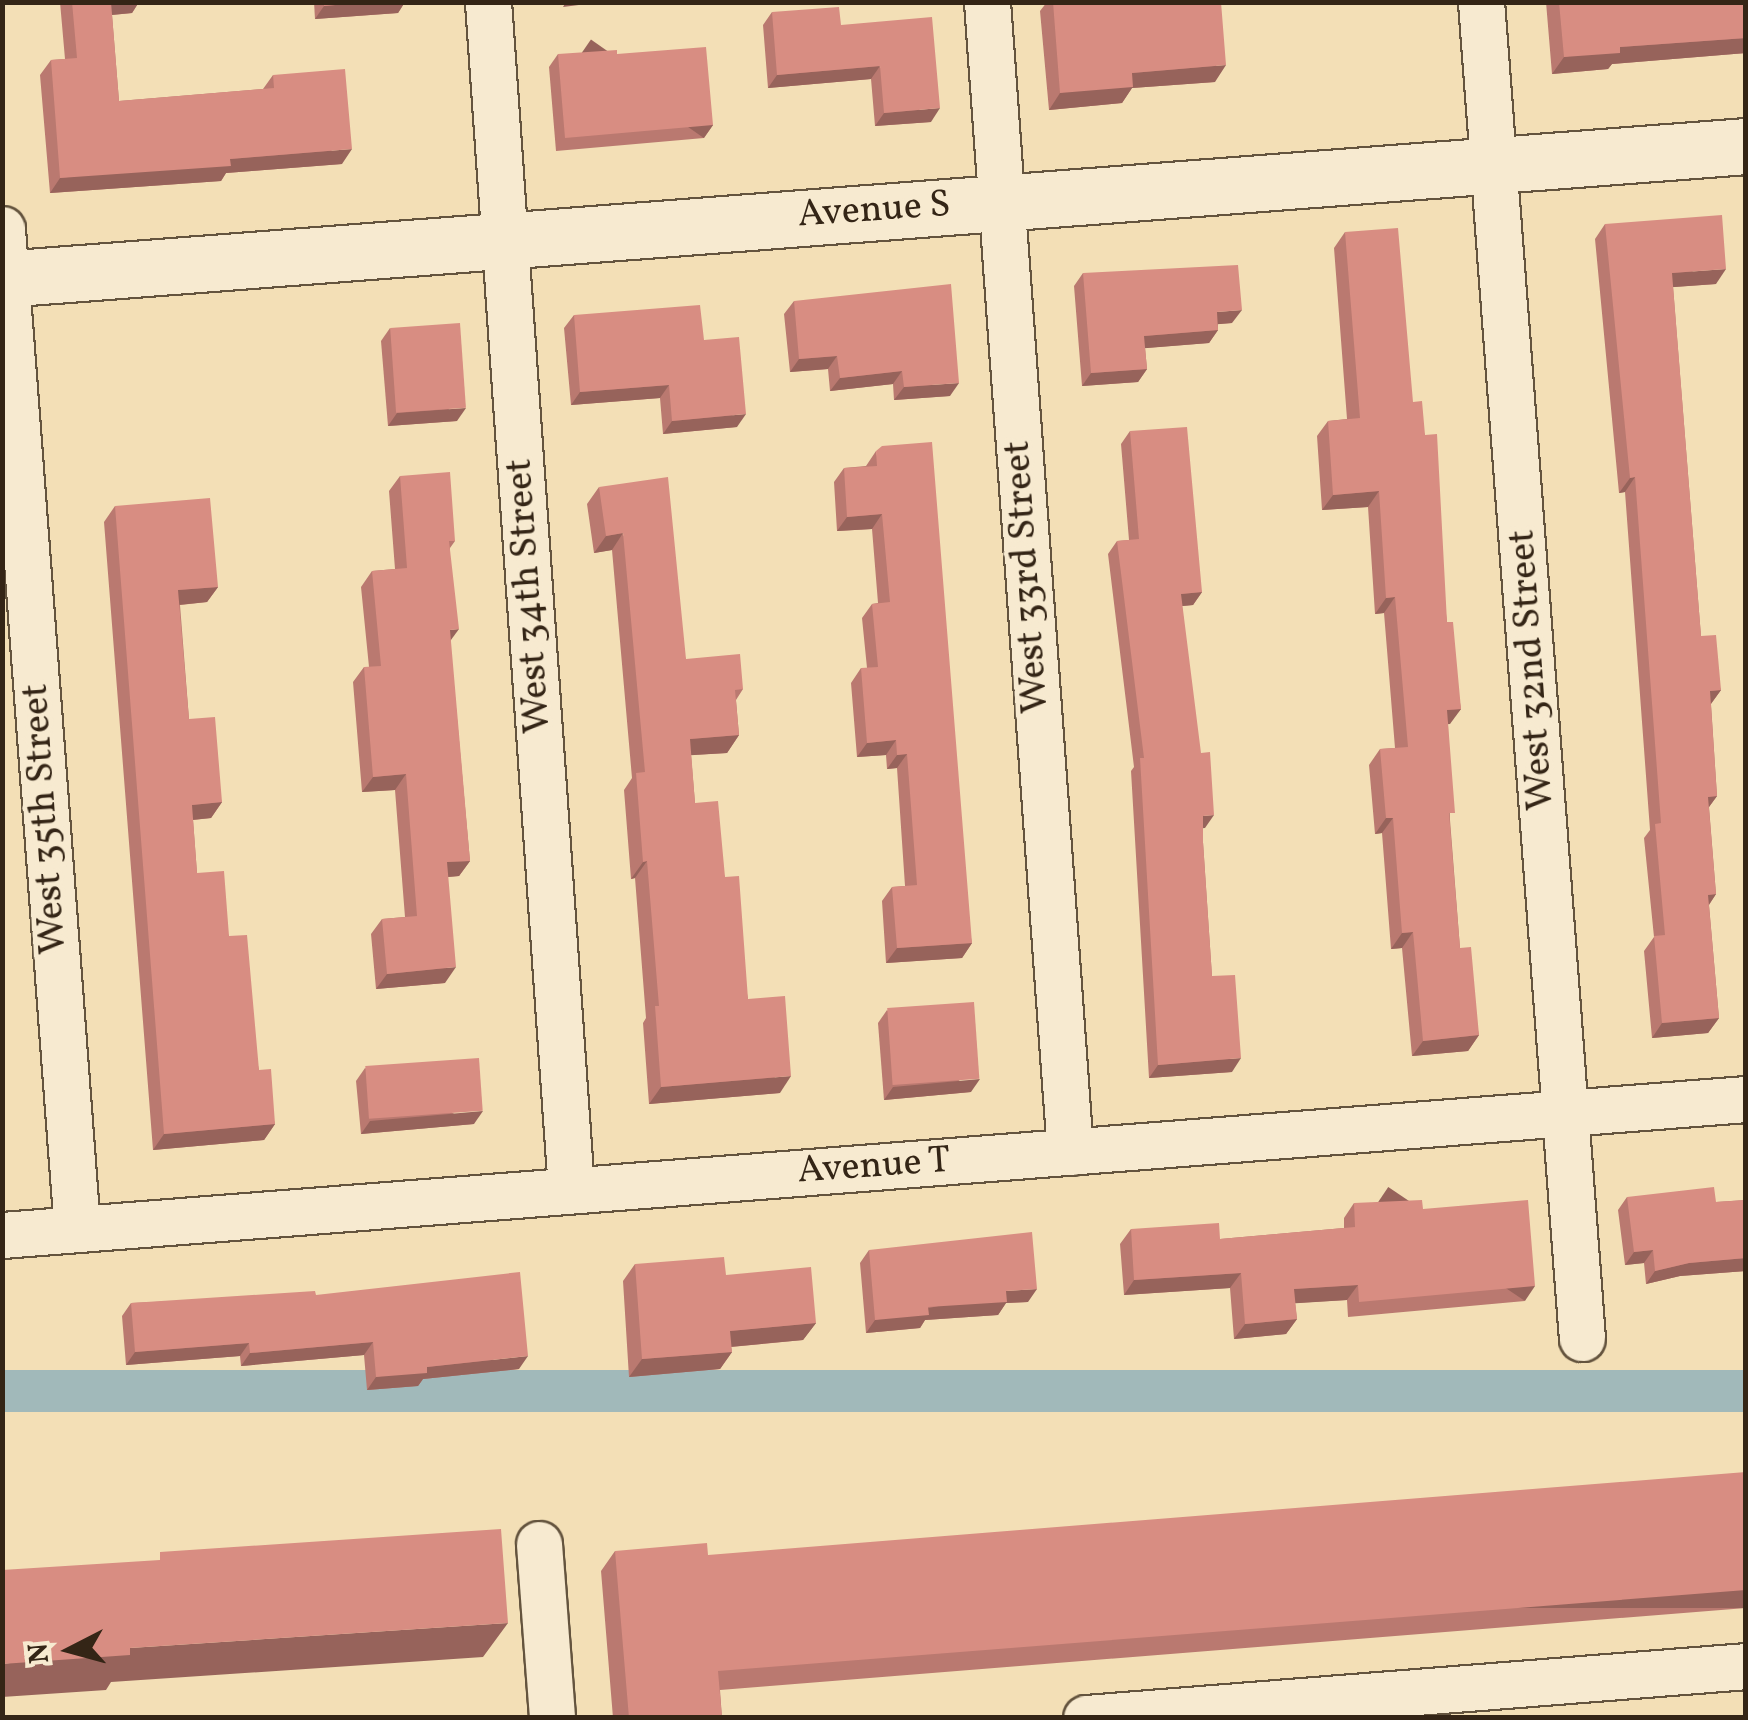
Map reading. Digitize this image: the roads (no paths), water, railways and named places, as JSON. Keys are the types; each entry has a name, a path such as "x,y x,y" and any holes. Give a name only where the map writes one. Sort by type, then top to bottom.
{"street":[{"name":"West 34th Street","path":"488,2 572,1190"},
{"name":"West 33rd Street","path":"987,2 1070,1152"},
{"name":"West 32nd Street","path":"1482,2 1582,1338"},
{"name":"Avenue S","path":"4,262 505,240 1746,146"},
{"name":"West 35th Street","path":"4,262 77,1229"},
{"name":"Avenue T","path":"2,1235 1746,1099"},
{"path":"539,1544 552,1718"},
{"path":"1086,1718 1746,1666"}],"water":[{"path":"2,1370 1745,1370 1745,1412 2,1412"}]}
